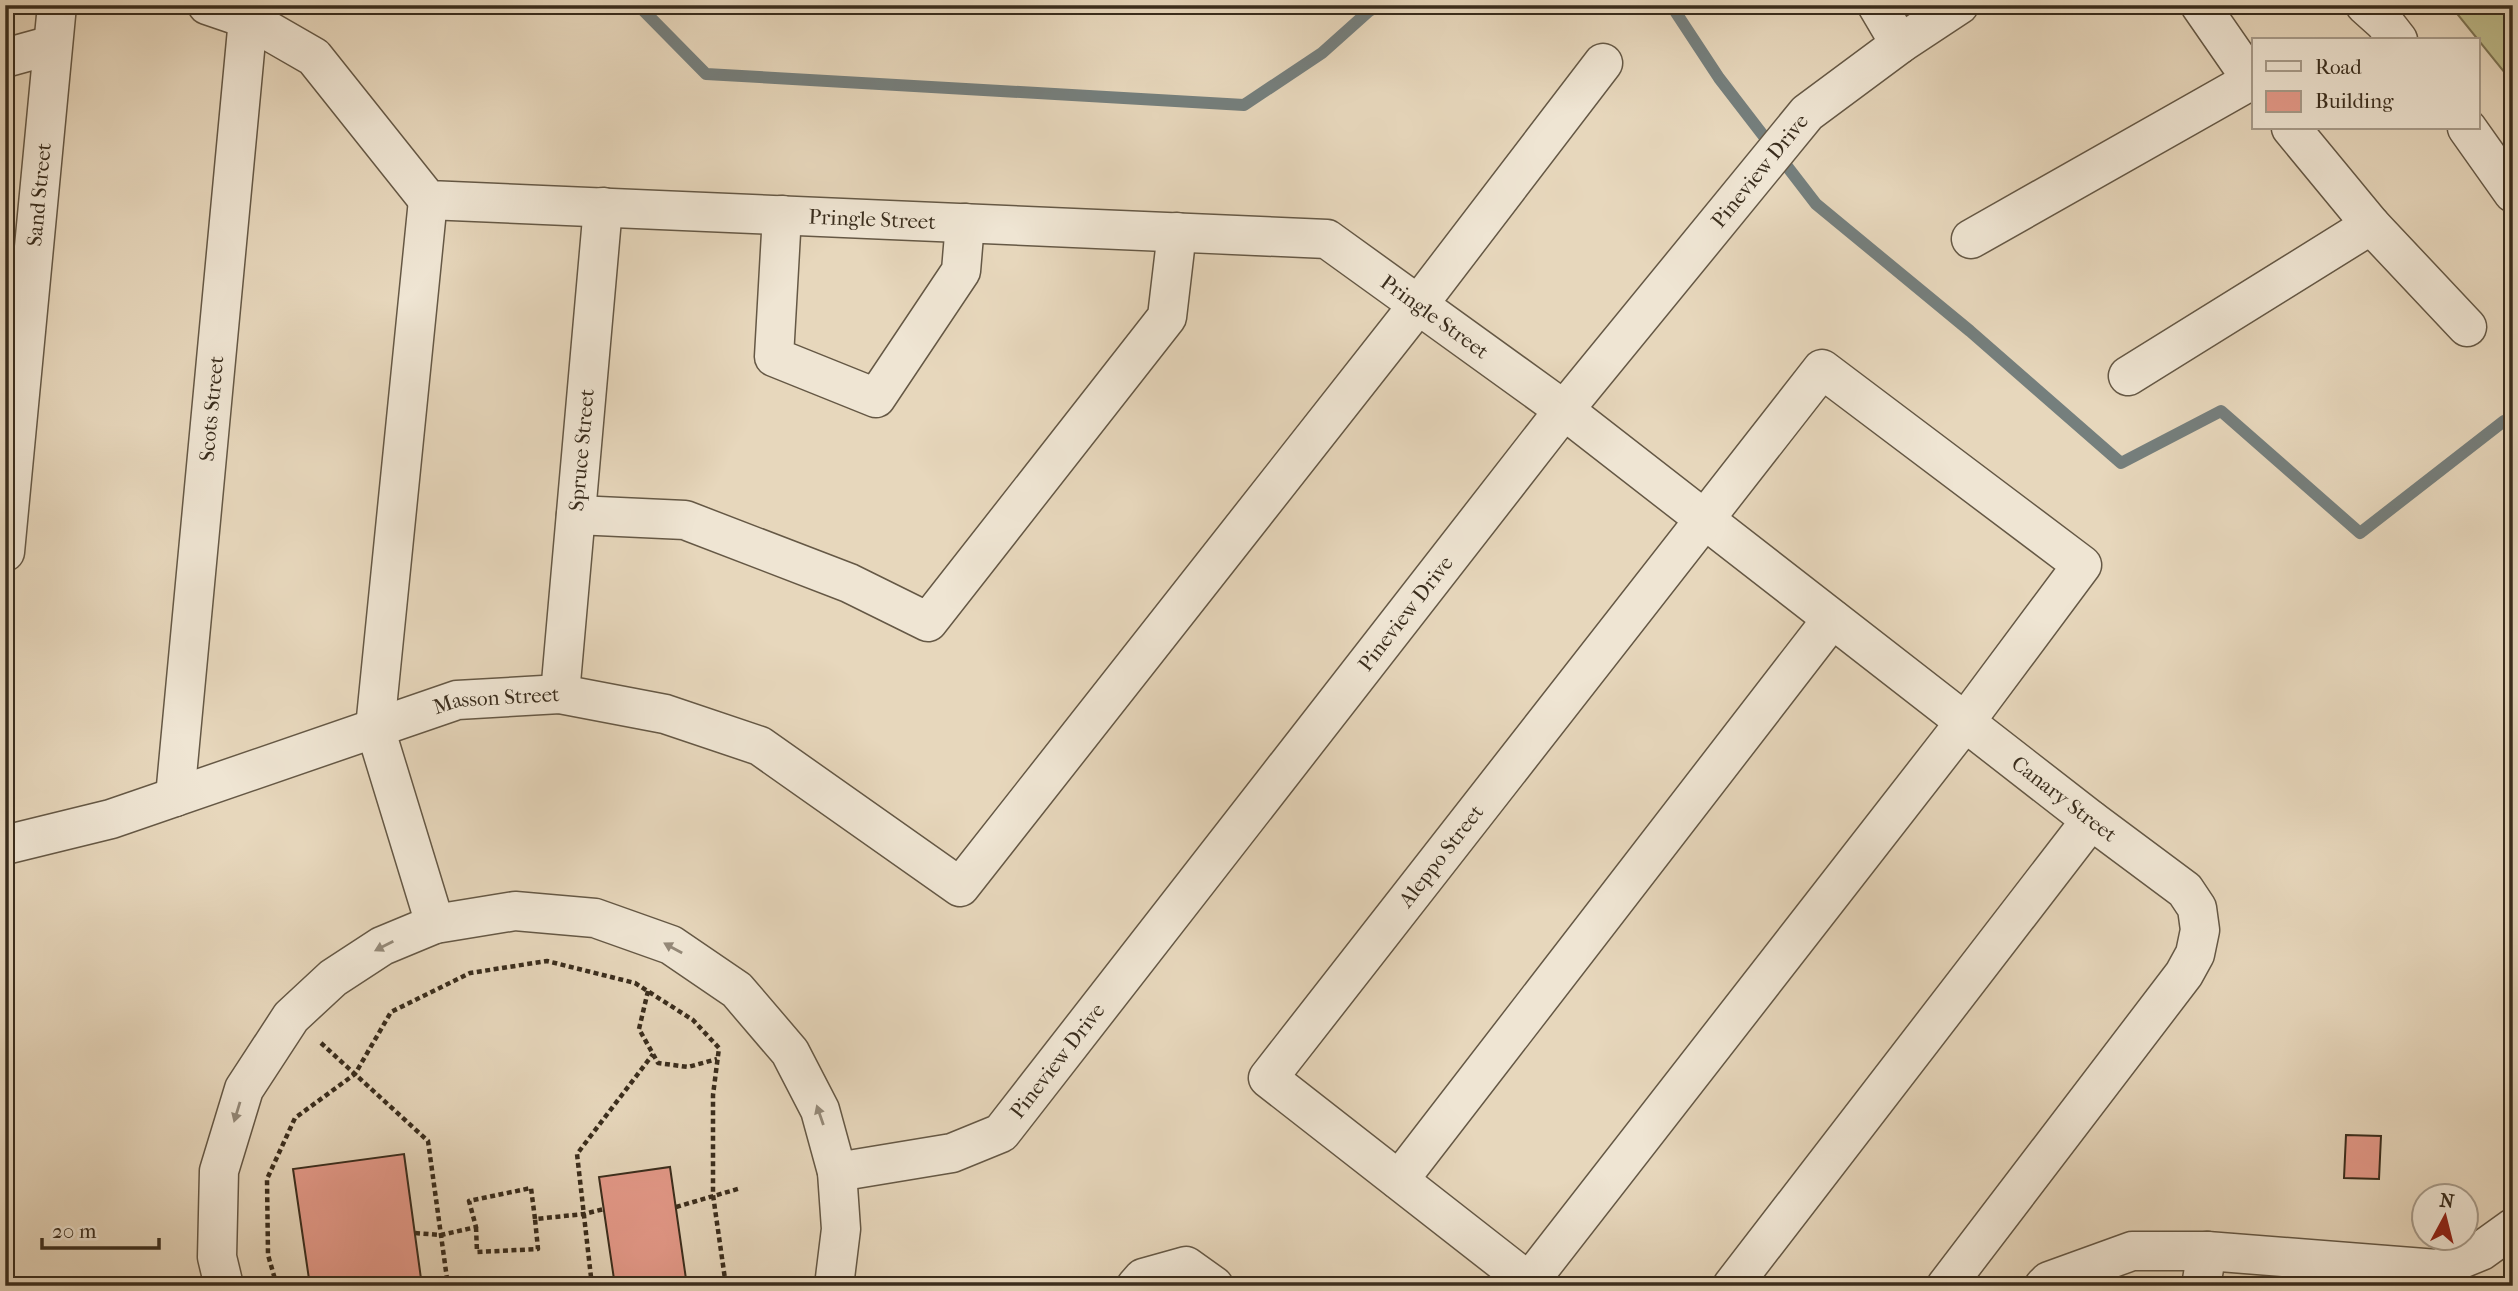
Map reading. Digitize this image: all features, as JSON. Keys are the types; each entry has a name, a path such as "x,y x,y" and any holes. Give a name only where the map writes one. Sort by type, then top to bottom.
{"street":[{"name":"Sand Street","path":"5,552 19,258 57,5"},
{"path":"207,5 248,19 314,57 428,200 375,728 435,924"},
{"path":"1877,5 1900,44"},
{"name":"Pineview Drive","path":"837,1172 952,1153 1001,1133 1564,410 1807,113 1900,44 1959,5"},
{"path":"2200,5 2252,80"},
{"path":"2365,5 2396,38"},
{"name":"Scots Street","path":"175,797 248,19"},
{"path":"5,58 52,45"},
{"path":"1418,305 1603,63"},
{"path":"1971,239 2252,82"},
{"path":"2293,130 2371,225 2467,327"},
{"path":"2468,130 2513,193"},
{"name":"Pringle Street","path":"428,200 1327,239 1564,410"},
{"name":"Spruce Street","path":"560,694 603,207"},
{"path":"782,215 774,357 876,398 961,271 965,223"},
{"path":"2128,376 2371,225"},
{"path":"576,515 685,520 849,583 928,622 1167,317 1177,232"},
{"name":"Masson Street","path":"5,845 111,819 457,701 560,694 665,713 760,746 960,887 1418,305"},
{"name":"Aleppo Street","path":"1531,1284 1268,1078 1822,369 2082,565 1965,722"},
{"name":"Canary Street","path":"1564,410 2091,820 2185,890 2197,908 2200,930 2195,954 2184,974 1947,1286"},
{"path":"1399,1180 1832,619"},
{"path":"1531,1284 1965,722"},
{"path":"1732,1286 2091,820"},
{"path":"225,1286 217,1258 219,1171 244,1089 291,1017 333,978 382,946 435,924 514,911 595,918 671,945 737,990 790,1052 820,1110 837,1172 841,1229 834,1286"},
{"path":"2043,1286 2049,1281 2132,1251 2204,1268 2437,1269 2481,1251 2513,1228"},
{"path":"1136,1286 1143,1278 1186,1266 1214,1286"}],"path":[{"path":"277,1286 268,1255 267,1179 296,1118 355,1074 391,1012 470,973 547,961 635,983 693,1020 719,1048 713,1095 713,1195 726,1286"},
{"path":"648,991 639,1030 658,1063 688,1067 717,1059"},
{"path":"291,1017 428,1141 448,1286"},
{"path":"592,1286 577,1154 653,1054"},
{"path":"531,1188 538,1249 477,1252 476,1227 469,1201 531,1188"},
{"path":"676,1207 741,1188"},
{"path":"536,1219 604,1209"},
{"path":"415,1233 441,1234 476,1227"}],"shaded area":[{"path":"2450,5 2513,5 2513,83 2480,42 2480,38 2477,38"}],"building":[{"path":"2346,1135 2381,1136 2379,1179 2344,1178"},
{"path":"404,1154 422,1286 310,1286 293,1169"},
{"path":"670,1167 687,1286 615,1286 599,1177"}],"waterway":[{"path":"638,5 706,74 1244,105 1322,53 1379,5"},
{"path":"1671,5 1719,78 1816,204 1970,331 2121,463 2221,411 2360,533 2504,421"}]}
